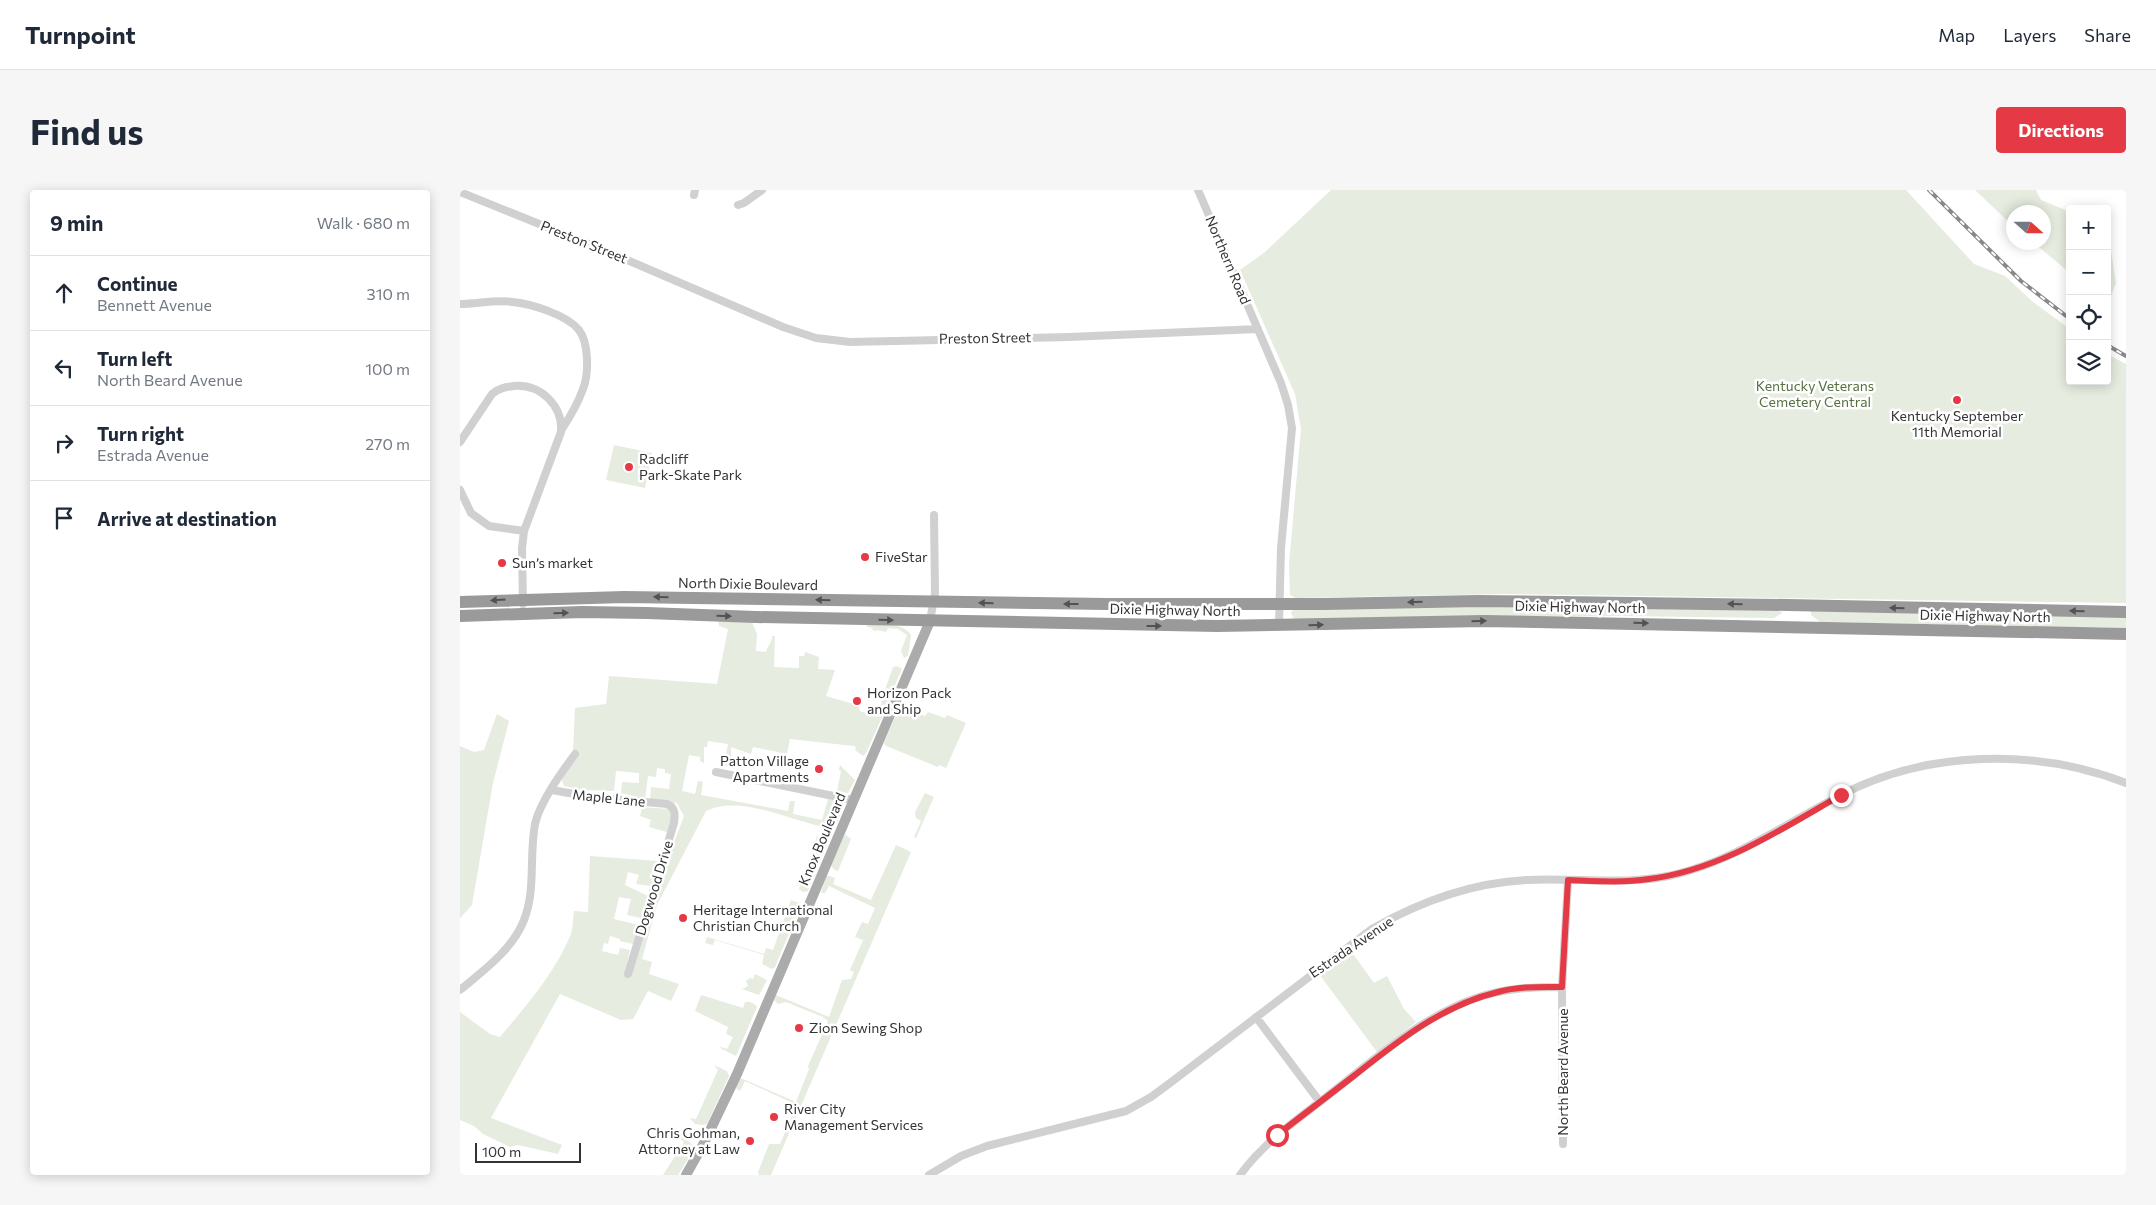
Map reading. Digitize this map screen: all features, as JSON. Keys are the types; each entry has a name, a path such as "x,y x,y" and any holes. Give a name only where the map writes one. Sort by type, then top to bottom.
{"highway":[{"name":"North Dixie Boulevard","path":"460,602 636,596 1035,604"},
{"name":"Dixie Highway North","path":"1035,604 1528,602 1788,604 2126,612"},
{"path":"460,616 647,613 930,621"},
{"name":"Dixie Highway North","path":"930,621 1145,626 1279,626 1484,621 2126,634"}],"main road":[{"name":"Knox Boulevard","path":"686,1175 719,1115 930,621"}],"street":[{"path":"738,205 744,204 762,190"},
{"name":"Northern Road","path":"1198,190 1258,329"},
{"name":"Preston Street","path":"460,192 612,253 783,327 827,340 850,342 1069,337 1258,329"},
{"path":"460,304 501,301 515,302 564,317 578,328 586,350 585,380 576,404 562,429 524,531 522,548 523,614"},
{"path":"1258,329 1281,383 1292,428 1280,548 1279,626"},
{"path":"460,442 492,394 497,390 510,387 527,386 544,393 562,422 562,429"},
{"path":"460,490 471,513 489,526 524,531"},
{"path":"930,621 934,602 934,515"},
{"path":"460,990 498,956 516,936 524,920 531,885 535,824 540,809 575,754"},
{"name":"Estrada Avenue","path":"929,1175 961,1156 986,1146 1126,1112 1151,1097 1372,929 1407,910 1455,893 1490,885 1526,880 1632,881 1692,870 1737,853 1862,785 1923,766 1977,760 2033,761 2080,768 2126,783"},
{"path":"716,772 854,800"},
{"name":"Maple Lane","path":"552,790 591,797 667,804"},
{"name":"Dogwood Drive","path":"628,974 674,823 674,811 667,804"},
{"name":"North Beard Avenue","path":"1563,1144 1562,987 1568,880"},
{"path":"1240,1175 1267,1143 1386,1050 1449,1010 1474,999 1498,992 1522,988 1562,987"},
{"path":"1256,1018 1320,1102"}],"green space":[{"name":"Kentucky Veterans Cemetery Central","path":"1331,190 1906,190 1974,264 2005,276 2033,302 2066,326 2066,385 2111,385 2111,356 2126,364 2126,603 1505,594 1296,598 1290,595 1289,564 1301,429 1295,394 1240,270 1265,252"},
{"path":"1975,190 2036,190 2041,200 2066,210 2066,270 2042,250 2051,250 2051,205 2006,205 2006,219"},
{"path":"2111,250 2116,283 2111,296"},
{"name":"Radcliff Park-Skate Park","path":"614,445 652,453 645,488 606,480"},
{"path":"1431,606 1781,611 1782,613 1774,618 1620,616 1298,620 1293,618 1291,612 1294,610"},
{"path":"1811,611 2126,617 2126,628 1820,622 1811,615"},
{"path":"718,620 752,622 757,634 756,651 766,652 772,636 775,636 774,667 799,668 799,656 804,656 805,652 819,657 818,669 835,670 826,696 857,705 861,712 870,713 878,711 883,715 863,756 855,750 856,747 854,746 790,739 787,754 753,747 751,754 731,747 731,765 728,767 724,765 728,744 708,741 707,747 704,747 704,763 700,761 700,757 689,755 682,791 695,794 698,781 703,782 701,795 788,811 790,801 795,801 793,814 822,820 828,799 841,801 844,806 836,825 829,828 751,807 720,807 706,811 657,905 642,959 652,962 649,974 679,984 671,1001 648,991 633,1019 621,1020 560,994 491,1118 562,1145 558,1154 518,1145 510,1147 460,1120 460,1012 490,1034 500,1037 510,1025 557,962 571,934 574,911 588,912 590,856 658,861 650,886 636,884 639,875 628,872 625,885 648,896 641,918 627,915 631,899 619,897 614,919 639,925 633,944 610,936 608,944 604,943 602,951 618,955 620,948 630,950 624,976 630,978 658,885 684,816 676,802 674,804 650,800 651,787 669,789 671,774 665,773 665,769 657,768 656,777 648,776 645,799 621,793 622,782 639,783 639,773 616,771 614,791 584,790 564,786 562,780 573,751 575,708 606,704 609,676 717,684 728,629 719,626"},
{"path":"867,624 897,626 907,631 911,635 908,656 904,658 901,651 907,635 898,629 888,628 886,632 872,630 873,628 867,627"},
{"path":"897,666 902,669 887,704 882,705 881,701 893,667"},
{"path":"902,707 925,716 928,712 945,718 947,715 966,723 946,768 939,765 938,767 886,746 884,743 899,708"},
{"path":"497,714 509,721 493,783 472,905 460,918 460,746 474,752 484,750"},
{"path":"840,765 855,780 848,793 837,791 841,771 839,770"},
{"path":"925,793 934,797 916,838 914,837 921,821 916,818 915,812"},
{"path":"642,807 669,809 671,818 667,832 649,827 651,820 640,816"},
{"path":"846,835 851,839 838,871 831,866"},
{"path":"817,836 825,838 828,843 808,891 803,892 799,889"},
{"path":"896,845 911,852 771,1175 759,1175 758,1172 769,1144 780,1144 797,1105 745,1081 740,1091 736,1088 740,1079 743,1079 796,1102 809,1069 808,1066 828,1021 823,1017 786,1002 778,1004 774,1000 776,995 829,1017 842,980 851,979 854,972 850,970 863,940 855,937 862,922 868,924 875,908 829,886 825,893 821,893 826,876 835,878 833,884 871,900"},
{"path":"791,900 800,903 800,907 775,967 772,969 762,964 764,955 715,940 713,945 705,943 707,937 764,954 766,948 773,950"},
{"path":"1351,951 1374,983 1387,976 1404,1009 1416,1022 1377,1052 1319,974"},
{"path":"755,974 767,980 759,995 742,989 748,986 746,981 750,978 753,979"},
{"path":"701,995 743,1008 745,1002 755,1004 757,1007 736,1056 720,1048 727,1049 733,1037 726,1034 728,1027 695,1011"},
{"path":"714,1065 727,1071 729,1076 707,1124 695,1124 690,1118 696,1119 718,1070"},
{"path":"682,1136 693,1145 694,1149 678,1175 663,1175 684,1142 679,1138"}],"railway":[{"path":"1929,190 2021,281 2066,316"},
{"path":"2111,347 2126,356"}],"place":[{"name":"Kentucky September 11th Memorial","path":"1957,400"},
{"name":"Radcliff Park-Skate Park","path":"629,467"},
{"name":"FiveStar","path":"865,557"},
{"name":"Sun’s market","path":"502,563"},
{"name":"Horizon Pack and Ship","path":"857,701"},
{"name":"Patton Village Apartments","path":"819,769"},
{"name":"Heritage International Christian Church","path":"683,918"},
{"name":"Zion Sewing Shop","path":"799,1028"},
{"name":"River City Management Services","path":"774,1117"},
{"name":"Chris Gohman, Attorney at Law","path":"750,1141"}],"route":[{"path":"1277,1135 1386,1050 1449,1010 1474,999 1511,989 1562,987 1568,880 1632,881 1670,876 1692,870 1737,853 1841,795"}]}
